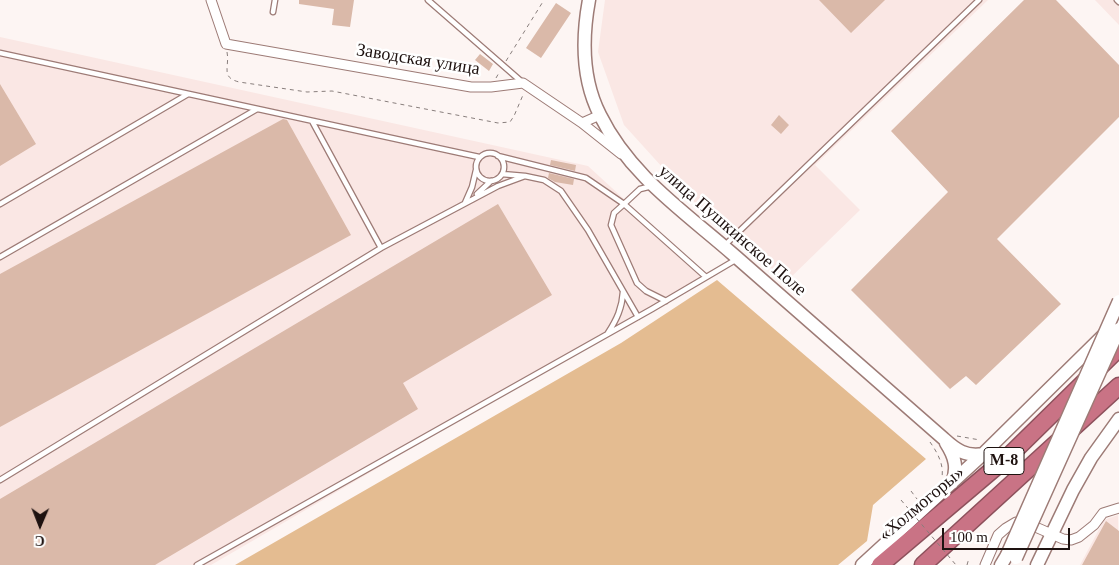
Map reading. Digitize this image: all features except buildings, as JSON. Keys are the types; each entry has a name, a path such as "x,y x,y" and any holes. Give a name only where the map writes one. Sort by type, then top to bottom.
{"highway":[{"name":"«Холмогоры»","path":"880,565 1010,455 1119,348"},
{"name":"М-8","path":"923,565 1119,386"}],"main road":[{"name":"улица Пушкинское Поле","path":"589,0 585,18 585,60 590,88 600,115 627,159 652,186 738,258 956,450 976,456 983,454"},
{"path":"1009,561 1119,301"},
{"path":"862,565 946,482 983,454 1119,320"},
{"path":"1009,561 1119,329"},
{"path":"1037,565 1091,458 1119,420"},
{"name":"улица Пушкинское Поле","path":"944,439 956,465 956,474 946,482"}],"street":[{"path":"211,0 226,44"},
{"name":"Заводская улица","path":"226,44 471,87 525,84"},
{"path":"525,84 582,123 627,159"},
{"path":"582,123 600,115"},
{"path":"985,565 998,535 1016,522 1024,522 1063,539 1071,540 1079,537 1094,525 1103,513 1119,508"}],"lane":[{"path":"273,12 275,0"},
{"path":"428,0 525,84"},
{"path":"724,246 979,0"},
{"path":"0,53 479,158"},
{"path":"0,204 188,94"},
{"path":"0,256 257,109"},
{"path":"312,121 381,248"},
{"path":"464,204 472,187 476,163 485,154 491,153 586,178 624,204 706,277"},
{"path":"464,204 502,174 504,167 498,156"},
{"path":"476,170 484,180 491,181"},
{"path":"502,174 544,180 561,191 588,230 638,317"},
{"path":"0,480 381,248 498,186 525,176"},
{"path":"652,186 640,189 614,213 611,225 637,283 646,291 666,301"},
{"path":"197,565 638,317 738,258"},
{"path":"608,334 619,314 623,290"}],"path":[{"path":"491,87 544,0"},
{"path":"226,44 228,56 227,76 230,80 308,92 332,90 498,123 510,122 514,116 525,84"},
{"path":"927,437 938,454 946,482"},
{"path":"911,491 920,503"},
{"path":"900,500 956,565"},
{"path":"967,565 969,558"}],"shaded area":[{"path":"605,0 988,0 815,165 860,210 787,281 702,211 624,125 598,52"},
{"path":"1095,0 1119,0 1119,25"},
{"path":"0,37 588,166 708,276 211,565 0,565"},
{"path":"717,280 926,459 873,505 867,541 838,565 235,565 621,343"},
{"path":"1118,515 1119,565 1080,565 1104,520"}]}
